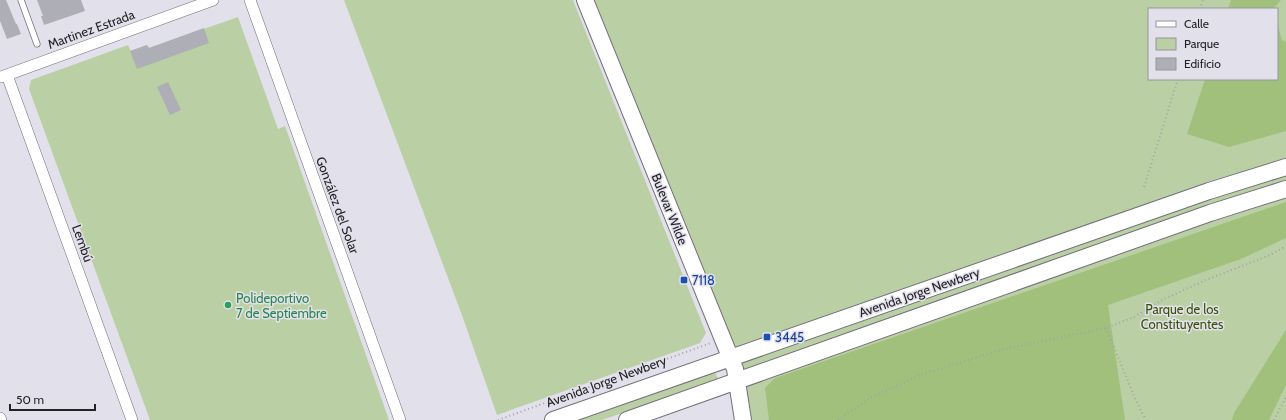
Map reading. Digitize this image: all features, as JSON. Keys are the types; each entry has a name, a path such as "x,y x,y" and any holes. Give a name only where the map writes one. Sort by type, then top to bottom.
{"main road":[{"name":"Bulevar Wilde","path":"586,0 735,369 743,420"},
{"name":"Avenida Jorge Newbery","path":"553,420 1209,191 1286,167"},
{"name":"Avenida Jorge Newbery","path":"627,420 1210,213 1286,189"}],"street":[{"name":"Martinez Estrada","path":"4,76 213,0"},
{"name":"González del Solar","path":"250,0 400,420"},
{"name":"Lembú","path":"4,76 132,420"}],"lane":[{"path":"21,0 37,44"}],"path":[{"path":"1144,187 1178,80"},
{"path":"838,420 870,398 920,375 1004,349 1106,328 1134,317 1164,299 1206,280 1270,255 1286,246"},
{"path":"1106,328 1137,403 1146,420"},
{"name":"Avenida Jorge Newbery","path":"498,420 714,341"},
{"path":"1274,420 1286,397"}],"green space":[{"path":"344,0 573,0 706,333 700,343 497,415 463,318"},
{"name":"Parque de los Constituyentes","path":"585,0 1286,0 1286,420 743,420 737,381"},
{"path":"1231,0 1281,0 1274,8 1228,8"},
{"name":"Polideportivo 7 de Septiembre","path":"238,17 278,129 285,126 389,420 150,420 29,89 31,80 128,45 131,51 147,45 149,48"},
{"path":"1278,26 1282,40 1286,42 1286,131 1229,147 1187,134 1205,80 1278,80"},
{"path":"1286,202 1286,238 1241,259 1108,305 1125,420 769,420 765,388 775,378"},
{"path":"1286,330 1286,385 1269,420 1232,420 1234,413"},
{"path":"711,372 715,373 718,378 715,381 602,420 571,420"}],"building":[{"path":"0,0 6,0 21,34 7,39 0,21"},
{"path":"37,0 81,0 85,11 44,25 41,16 43,16"},
{"path":"204,28 209,43 137,69 130,51 147,45 149,48"},
{"path":"168,82 181,110 170,115 157,87"}],"place":[{"name":"7118","path":"684,280"},
{"name":"Polideportivo 7 de Septiembre","path":"228,305"},
{"name":"3445","path":"767,337"}]}
